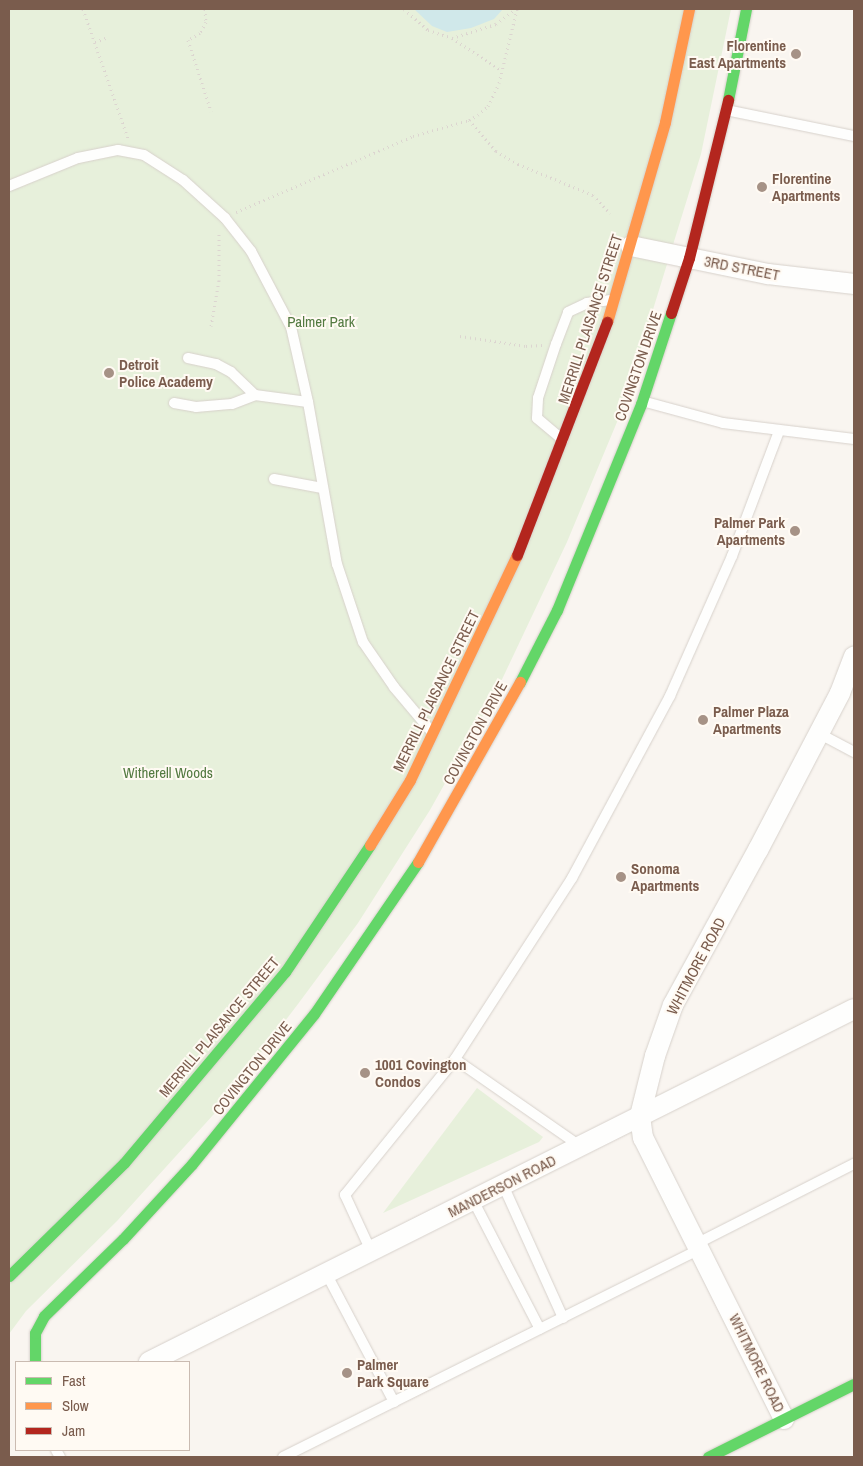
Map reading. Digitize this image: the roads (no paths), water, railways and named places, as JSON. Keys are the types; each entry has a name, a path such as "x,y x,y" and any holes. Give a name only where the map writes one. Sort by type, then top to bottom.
{"street":[{"name":"MERRILL PLAISANCE STREET","path":"9,1276 124,1163 285,972 375,839 410,780 504,586 564,442 631,246 665,122 689,9"},
{"name":"COVINGTON DRIVE","path":"35,1361 34,1333 44,1316 123,1239 234,1115 320,1007 418,862 501,718 556,610 642,401 689,258 725,110 746,9"},
{"name":"3RD STREET","path":"631,246 768,274 854,284"},
{"name":"WHITMORE ROAD","path":"784,1419 699,1246 643,1138 640,1116 655,1056 673,1005 818,733 847,690 854,658"},
{"name":"MANDERSON ROAD","path":"151,1361 854,1009"},
{"path":"708,1457 854,1384"}],"lane":[{"path":"725,110 854,136"},
{"path":"9,186 78,158 118,150 144,155 183,180 225,218 251,251 287,318 308,402 322,488 338,564 363,642 394,688 432,733"},
{"path":"564,442 538,418 538,398 556,344 568,312 588,303 614,300"},
{"path":"188,358 216,364 231,372 255,395"},
{"path":"174,403 205,406 232,404 255,395 308,402"},
{"path":"642,401 723,423 779,431 854,438"},
{"path":"371,1251 345,1195 455,1059 572,878 670,696 732,556 779,431"},
{"path":"274,479 322,488"},
{"path":"818,733 854,752"},
{"path":"455,1059 580,1146"},
{"path":"283,1457 563,1318 854,1164"},
{"path":"503,1185 563,1318"},
{"path":"473,1200 540,1329"},
{"path":"326,1273 394,1402"}],"water":[{"path":"414,9 503,9 494,19 471,28 447,32 432,26"}],"place":[{"name":"Florentine East Apartments","path":"796,54"},
{"name":"Florentine Apartments","path":"762,187"},
{"name":"Detroit Police Academy","path":"109,373"},
{"name":"Palmer Park Apartments","path":"795,531"},
{"name":"Palmer Plaza Apartments","path":"703,720"},
{"name":"Sonoma Apartments","path":"621,877"},
{"name":"1001 Covington Condos","path":"365,1073"},
{"name":"Palmer Park Square","path":"347,1373"}],"park label":[{"name":"Palmer Park","path":"321,322"},
{"name":"Witherell Woods","path":"168,773"}]}
